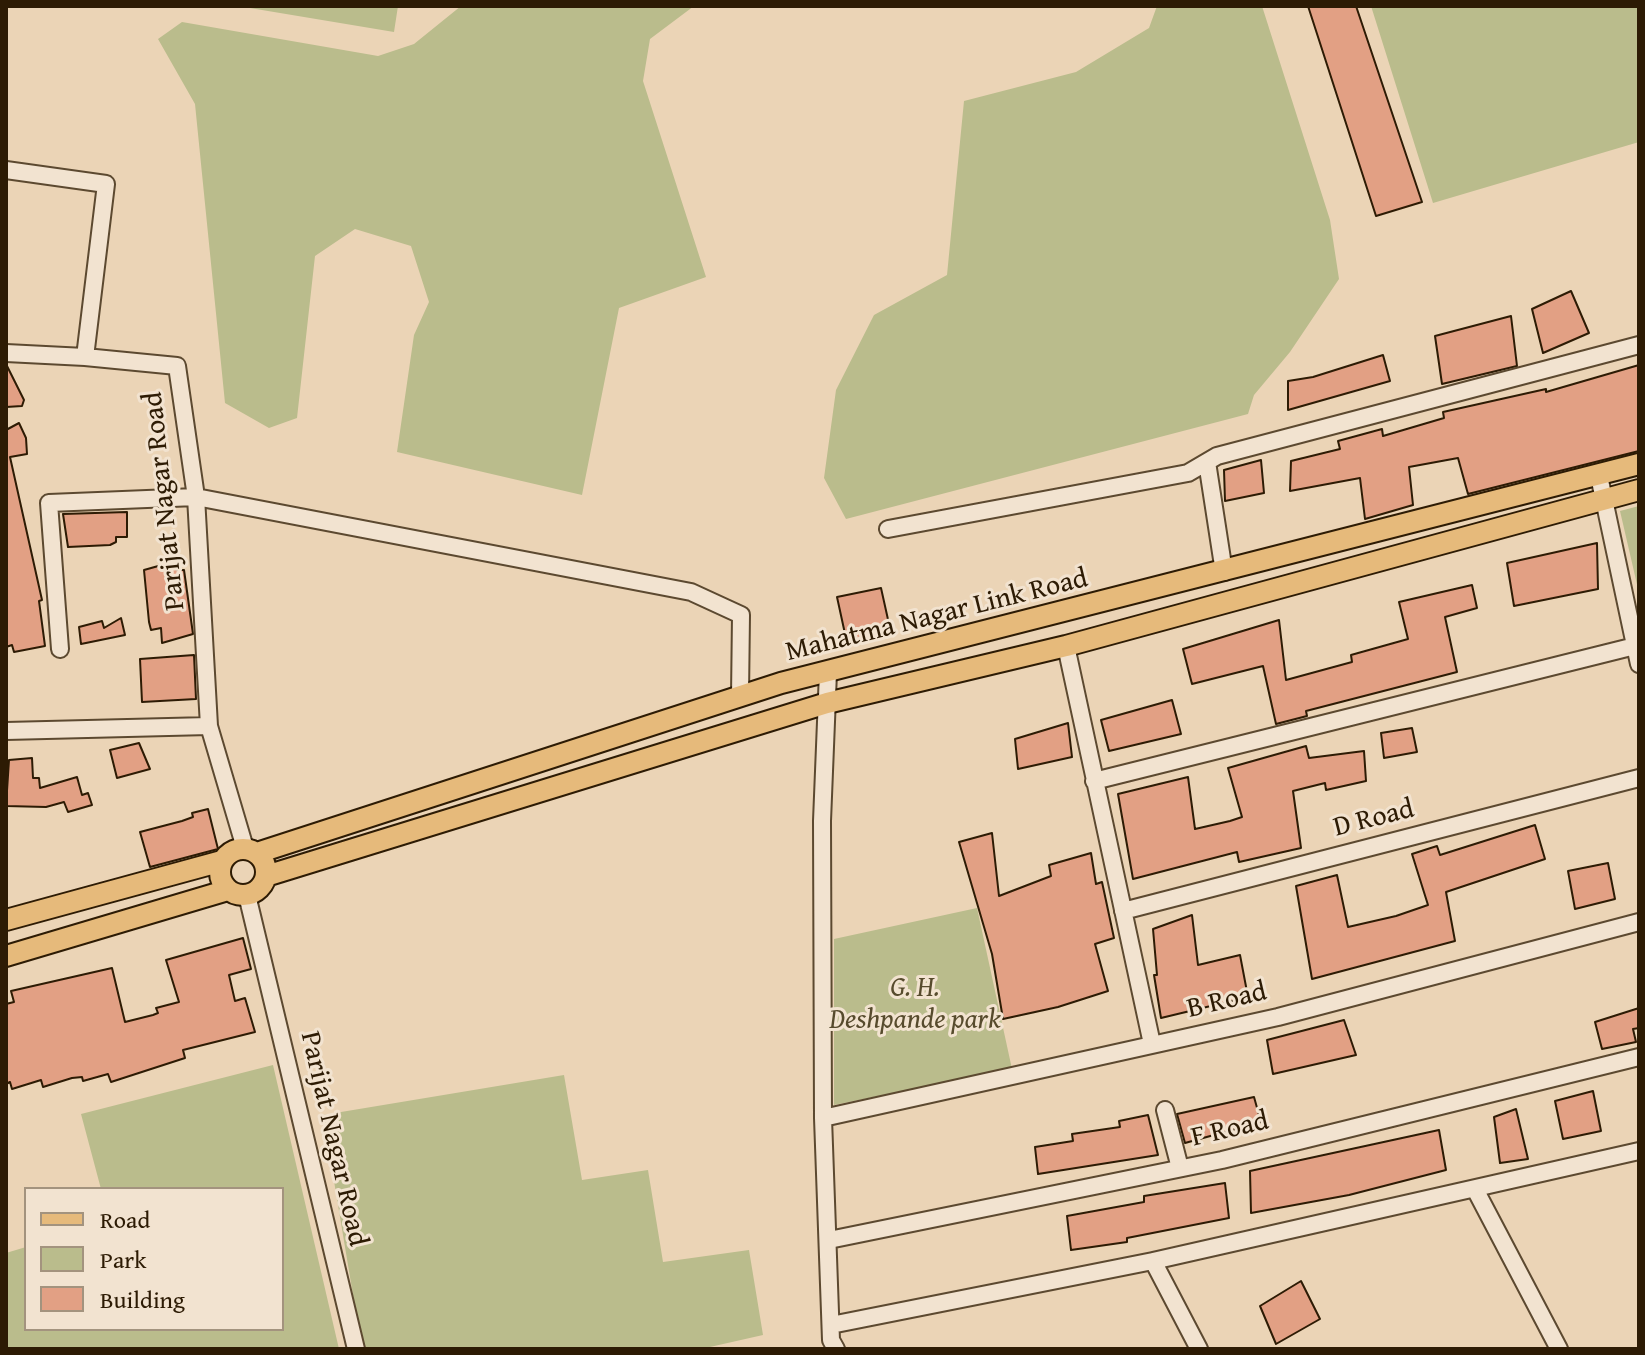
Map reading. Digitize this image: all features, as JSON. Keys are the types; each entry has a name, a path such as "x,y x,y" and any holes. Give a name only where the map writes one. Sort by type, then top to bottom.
{"main road":[{"name":"Mahatma Nagar Link Road","path":"251,850 740,696 1639,464"},
{"name":"Mahatma Nagar Link Road","path":"266,876 827,703 1066,646 1639,490"},
{"path":"6,920 222,861 231,851 251,850 264,863 266,876 259,889 6,956"},
{"path":"222,861 220,877 237,893"}],"street":[{"path":"6,170 106,184 85,357 6,353"},
{"path":"888,529 1188,473 1217,456 1639,345"},
{"name":"Parijat Nagar Road","path":"85,357 177,366 196,497 209,726 251,850"},
{"path":"1207,462 1224,572"},
{"path":"1599,476 1639,664"},
{"path":"60,649 49,503 196,497 691,592 741,615 740,696"},
{"path":"1066,646 1152,1044"},
{"path":"1094,781 1635,646"},
{"path":"828,672 822,821 823,1118 831,1340 836,1349"},
{"path":"6,731 209,726"},
{"name":"D Road","path":"1123,911 1639,778"},
{"name":"Parijat Nagar Road","path":"237,893 356,1349"},
{"name":"B Road","path":"823,1118 1278,1017 1639,922"},
{"name":"F Road","path":"829,1240 1180,1168 1639,1057"},
{"path":"1165,1110 1180,1168"},
{"path":"831,1325 1153,1261 1476,1191 1639,1151"},
{"path":"1476,1191 1559,1349"},
{"path":"1153,1261 1199,1349"}],"green space":[{"path":"238,6 398,6 394,32"},
{"path":"461,6 694,6 650,39 643,81 706,277 619,308 582,495 397,452 414,335 429,302 411,246 355,229 315,256 297,418 269,428 225,403 195,104 158,39 182,22 378,56 414,44"},
{"path":"1157,6 1262,6 1330,220 1339,279 1290,352 1254,395 1248,414 846,519 824,478 836,390 874,315 947,275 964,101 1076,72 1149,28"},
{"path":"1371,6 1639,6 1639,142 1433,203"},
{"path":"1639,506 1639,593 1620,511"},
{"name":"G. H. Deshpande park","path":"977,908 1012,1069 834,1105 834,939"},
{"path":"273,1065 339,1349 6,1349 6,1253 24,1248 24,1331 284,1331 284,1187 100,1187 81,1114"},
{"path":"564,1075 582,1180 648,1170 663,1262 749,1250 763,1335 701,1349 362,1349 323,1115"}],"building":[{"path":"1308,6 1356,6 1422,202 1376,216"},
{"path":"1571,291 1589,333 1543,353 1532,309"},
{"path":"1511,316 1517,366 1442,384 1435,336"},
{"path":"1383,355 1390,381 1288,410 1288,381 1313,377"},
{"path":"6,364 24,400 22,406 6,407"},
{"path":"1639,365 1639,451 1468,494 1458,458 1409,467 1413,505 1365,519 1360,478 1290,491 1291,461 1340,449 1338,441 1382,429 1383,436 1444,418 1443,412 1546,389 1546,392"},
{"path":"19,423 26,438 27,454 10,457 42,600 39,601 45,646 14,652 12,645 6,647 6,430"},
{"path":"1261,460 1264,493 1225,501 1224,470"},
{"path":"127,512 127,537 116,537 116,542 110,545 68,547 63,514"},
{"path":"1597,543 1598,589 1514,606 1507,563"},
{"path":"169,563 169,566 176,565 177,570 184,570 193,634 162,643 161,628 151,630 149,622 144,570"},
{"path":"1472,585 1477,608 1445,617 1457,672 1306,711 1307,716 1276,724 1263,666 1192,684 1183,649 1279,620 1286,680 1352,662 1351,655 1408,639 1399,602"},
{"path":"881,588 891,633 847,643 837,597"},
{"path":"121,618 125,635 81,644 79,627 102,621 104,628"},
{"path":"194,655 196,699 142,702 140,659"},
{"path":"1172,700 1181,734 1109,751 1101,720"},
{"path":"1068,723 1072,757 1018,769 1015,739"},
{"path":"1412,728 1417,752 1384,758 1381,733"},
{"path":"139,743 150,769 117,778 110,750"},
{"path":"1306,746 1309,758 1364,751 1366,781 1326,790 1325,783 1293,791 1301,848 1239,862 1237,852 1133,879 1118,794 1188,777 1195,829 1230,821 1242,817 1228,768"},
{"path":"32,758 33,778 39,778 40,788 77,777 82,795 88,793 92,805 68,812 64,802 46,807 6,806 9,760"},
{"path":"208,809 218,849 150,867 140,832 182,821 193,817 192,813"},
{"path":"1535,825 1545,859 1446,892 1455,941 1312,979 1296,886 1337,875 1348,927 1396,916 1428,905 1412,854 1437,846 1440,855"},
{"path":"992,833 999,896 1051,876 1049,865 1091,853 1096,884 1102,882 1114,938 1095,944 1108,991 1058,1007 1003,1019 992,954 959,842"},
{"path":"1608,863 1615,899 1575,909 1568,871"},
{"path":"1192,915 1198,965 1240,955 1248,997 1161,1018 1154,975 1157,975 1153,929"},
{"path":"243,938 251,969 229,975 235,1001 245,998 255,1032 183,1050 185,1058 111,1082 108,1074 83,1081 82,1077 72,1078 43,1087 41,1080 12,1089 10,1082 6,1084 6,1004 14,1002 11,991 112,968 125,1022 153,1015 158,1013 156,1008 179,1002 166,960"},
{"path":"1639,1008 1639,1028 1633,1029 1636,1042 1602,1049 1595,1022"},
{"path":"1344,1020 1356,1055 1273,1074 1267,1040"},
{"path":"1593,1091 1601,1131 1563,1139 1555,1101"},
{"path":"1254,1097 1261,1122 1185,1143 1177,1114"},
{"path":"1516,1109 1528,1159 1500,1163 1494,1117"},
{"path":"1148,1115 1158,1155 1038,1174 1035,1147 1073,1141 1072,1134 1120,1127 1119,1121"},
{"path":"1439,1130 1446,1170 1349,1195 1251,1213 1250,1171"},
{"path":"1225,1183 1229,1218 1127,1238 1127,1242 1071,1250 1067,1216 1144,1202 1144,1196"},
{"path":"1301,1281 1320,1319 1276,1344 1260,1306"}]}
